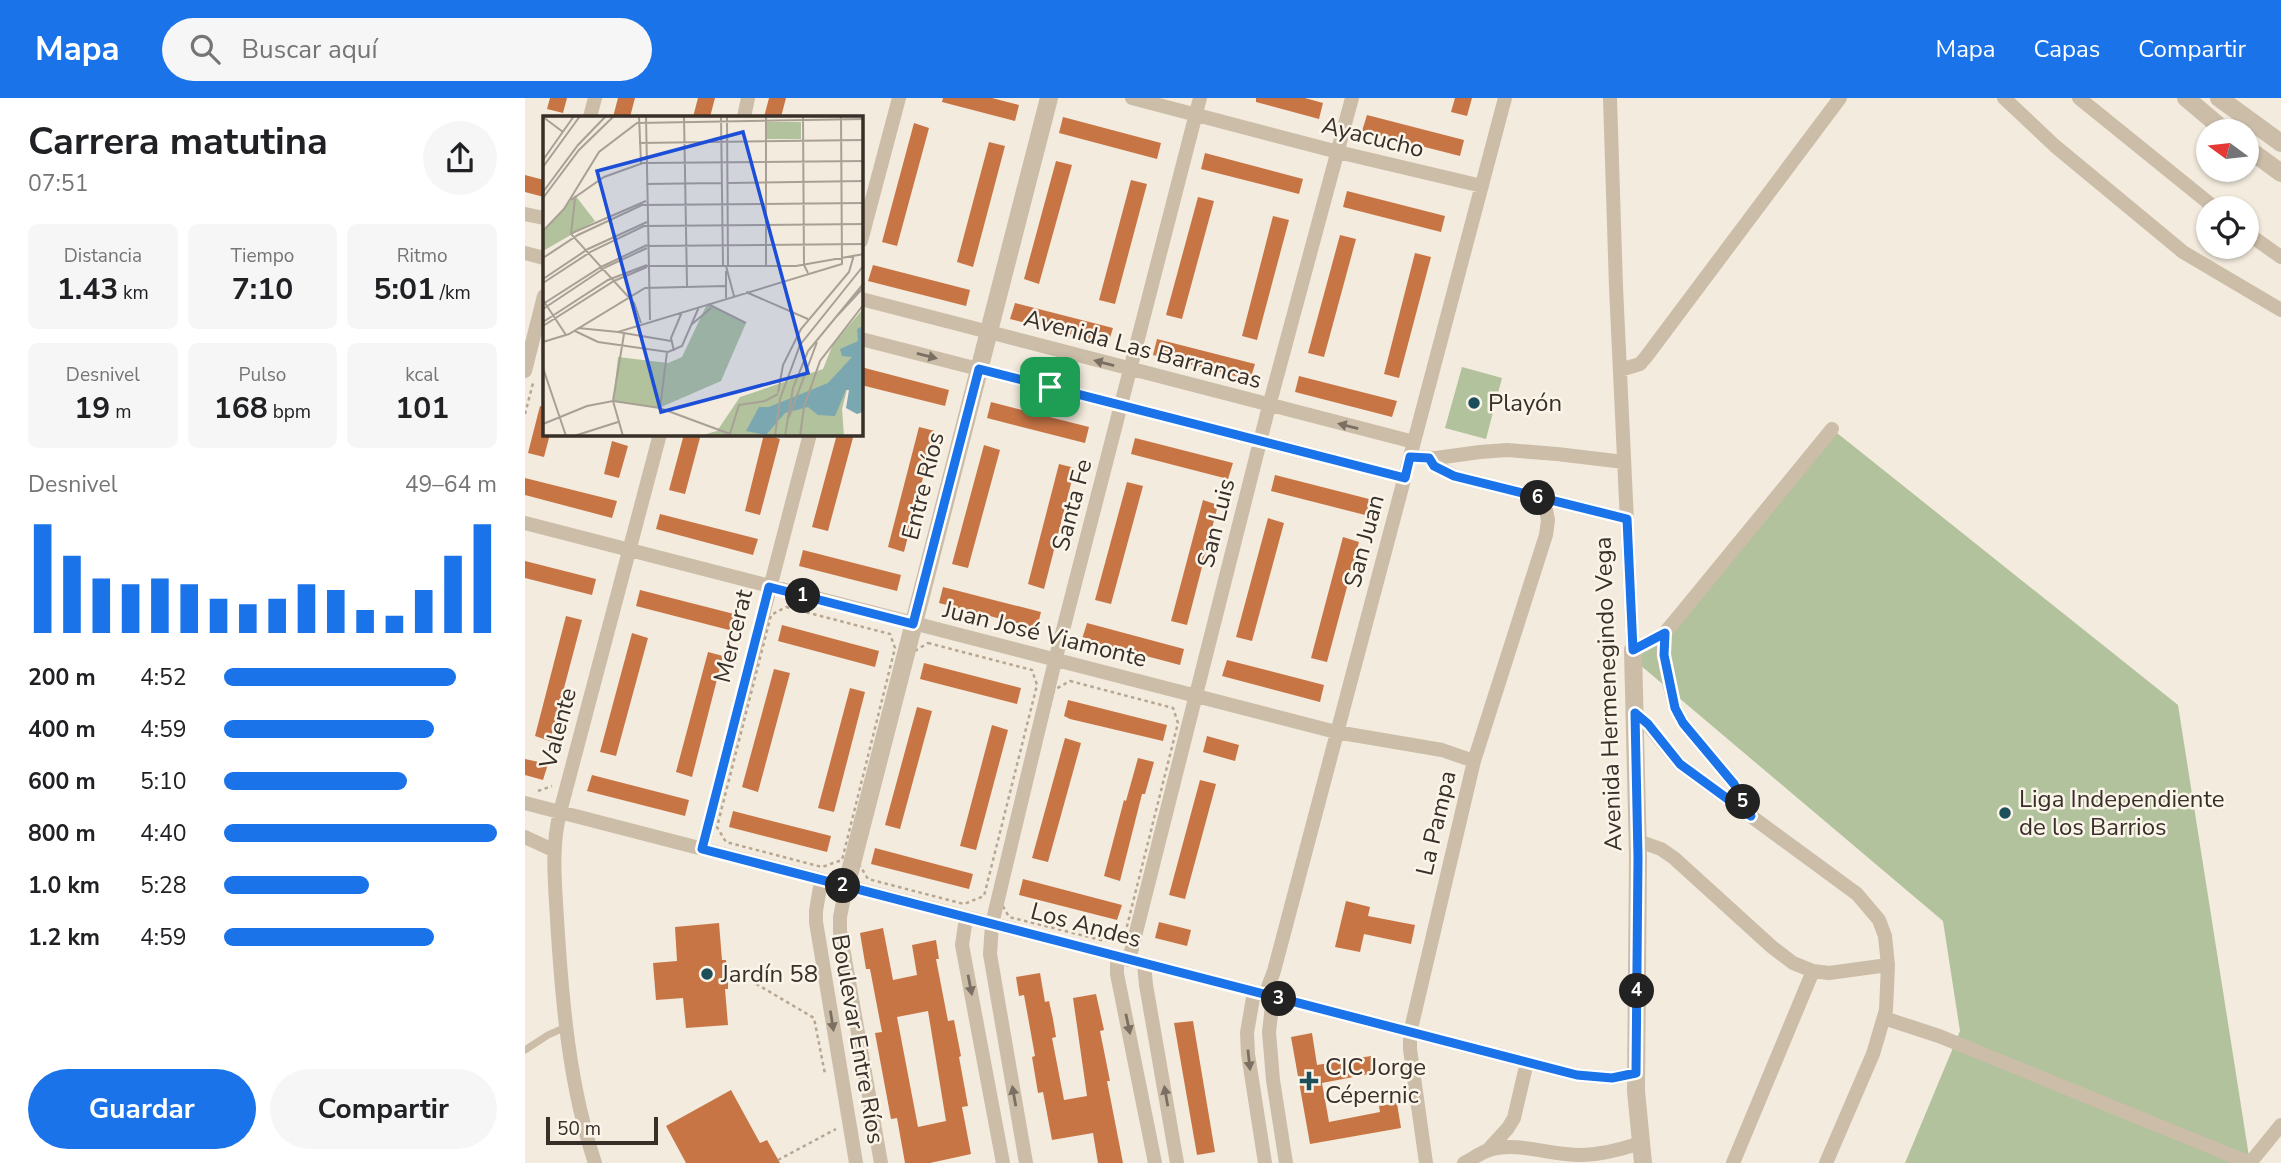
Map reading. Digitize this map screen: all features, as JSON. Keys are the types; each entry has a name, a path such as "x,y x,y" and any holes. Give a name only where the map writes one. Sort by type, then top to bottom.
{"street":[{"path":"590,116 595,98"},
{"path":"744,116 748,98"},
{"path":"863,234 899,98"},
{"name":"Entre Ríos","path":"845,887 1049,98"},
{"name":"Ayacucho","path":"1132,98 1338,152 1482,186"},
{"name":"Santa Fe","path":"1026,1163 990,954 992,924 1055,661 1200,98"},
{"name":"San Luis","path":"1155,1163 1117,974 1195,695 1352,98"},
{"name":"San Juan","path":"1264,995 1275,971 1505,98"},
{"name":"Avenida Hermenegindo Vega","path":"1610,98 1635,713 1638,841 1636,1073 1643,1163"},
{"path":"1620,370 1640,364 1646,357 1840,98"},
{"path":"2004,98 2055,146 2183,252 2281,310"},
{"path":"2079,98 2200,196"},
{"path":"2186,98 2211,119"},
{"path":"2219,98 2281,143"},
{"path":"2259,157 2281,173"},
{"path":"525,214 543,218"},
{"path":"2259,241 2281,257"},
{"path":"525,253 543,258"},
{"path":"525,371 543,300"},
{"name":"Avenida Las Barrancas","path":"863,300 1414,442"},
{"path":"863,340 1405,478"},
{"path":"1633,650 1665,633 1832,429"},
{"name":"Valente","path":"595,1163 584,1123 566,1027 553,850 559,812 659,436"},
{"name":"Mercerat","path":"702,849 809,436"},
{"path":"1410,457 1429,458 1507,450 1557,453 1624,462"},
{"path":"1429,458 1434,466 1454,476 1627,519"},
{"name":"La Pampa","path":"1426,1163 1410,1049 1411,1033 1474,761 1546,535 1548,520 1544,500"},
{"name":"Juan José Viamonte","path":"525,523 1336,732 1442,750 1474,761"},
{"path":"1665,633 1664,655 1675,708 1683,723 1734,784 1751,816"},
{"path":"1635,713 1648,724 1680,764 1857,894 1879,920 1885,936 1888,965 1884,1018 1873,1054 1826,1163"},
{"name":"Los Andes","path":"525,803 702,849 822,874 845,887 965,911 992,924 1577,1075 1612,1078 1636,1073"},
{"path":"525,837 553,850"},
{"path":"1638,841 1661,849 1674,858 1793,963 1813,971 1829,973 1888,965"},
{"name":"Boulevar Entre Ríos","path":"822,874 816,922 856,1163"},
{"name":"Boulevar Entre Ríos","path":"845,887 840,931 881,1163"},
{"path":"965,911 962,945 1003,1163"},
{"path":"1144,964 1177,1163"},
{"path":"1733,1163 1813,971"},
{"path":"1264,995 1247,1033 1265,1163"},
{"path":"1264,995 1273,1080 1286,1163"},
{"path":"1884,1018 1951,1040 2250,1163 2281,1125"},
{"path":"1464,1163 1488,1150 1508,1128 1514,1118 1527,1062"},
{"path":"1488,1150 1512,1147 1584,1156 1642,1143"}],"lane":[{"path":"525,1049 566,1027"}],"path":[{"path":"786,607 890,634 895,648 842,860 822,874 726,842 717,827 771,615 786,607"},
{"path":"928,643 1032,670 1037,685 984,896 965,911 868,879 859,863 913,652 928,643"},
{"path":"1069,681 1173,708 1178,723 1125,934 1105,941 1009,917 1000,901 1054,690 1069,681"},
{"path":"538,791 558,784"},
{"path":"726,966 814,1018 826,1076"},
{"path":"778,1160 836,1129 838,1140"}],"green space":[{"name":"Playón","path":"1462,367 1502,378 1486,439 1445,428"},
{"name":"Liga Independiente de los Barrios","path":"1832,429 2178,705 2250,1163 1905,1163 1960,1031 1943,921 1633,659"}],"building":[{"path":"550,98 567,98 563,113 547,109"},
{"path":"618,98 635,98 630,116 613,116"},
{"path":"698,98 715,98 710,116 693,116"},
{"path":"769,98 786,98 781,116 764,116"},
{"path":"943,98 992,98 1019,105 1015,121 942,102"},
{"path":"1256,98 1305,98 1323,103 1319,119 1256,102"},
{"path":"1455,98 1472,98 1467,116 1451,112"},
{"path":"1367,115 1464,140 1460,156 1362,131"},
{"path":"1063,117 1161,143 1157,159 1059,133"},
{"path":"914,123 929,128 897,246 882,242"},
{"path":"989,142 1005,146 973,267 957,262"},
{"path":"1205,153 1303,179 1299,194 1201,169"},
{"path":"1056,161 1072,165 1039,284 1024,279"},
{"path":"525,175 543,180 543,197 525,192"},
{"path":"1131,180 1147,184 1115,304 1099,300"},
{"path":"1347,191 1445,216 1441,232 1343,207"},
{"path":"1198,197 1214,201 1182,319 1166,315"},
{"path":"1273,216 1289,220 1257,340 1242,336"},
{"path":"1340,235 1356,239 1324,357 1308,353"},
{"path":"1415,253 1431,257 1399,378 1384,374"},
{"path":"873,265 970,290 966,306 868,281"},
{"path":"1015,303 1113,328 1108,344 1010,319"},
{"path":"1157,339 1255,364 1250,380 1153,355"},
{"path":"863,368 949,390 945,406 863,386"},
{"path":"1299,376 1397,401 1392,417 1295,392"},
{"path":"991,402 1089,427 1085,443 987,418"},
{"path":"540,406 543,407 543,436 549,436 544,457 528,453"},
{"path":"919,427 935,431 904,552 888,547"},
{"path":"683,436 700,436 685,494 669,490"},
{"path":"764,436 780,439 760,515 745,511"},
{"path":"836,436 853,436 828,531 812,527"},
{"path":"1135,438 1233,463 1228,479 1131,454"},
{"path":"612,441 628,446 619,478 604,474"},
{"path":"984,445 1000,450 968,568 952,564"},
{"path":"1059,464 1075,468 1044,589 1028,584"},
{"path":"1275,475 1373,500 1369,516 1271,491"},
{"path":"525,478 617,501 612,518 525,495"},
{"path":"1127,482 1143,486 1111,604 1095,600"},
{"path":"1203,500 1218,505 1187,625 1171,621"},
{"path":"660,514 758,539 753,555 656,529"},
{"path":"1268,518 1284,523 1252,641 1236,637"},
{"path":"1343,537 1359,542 1327,662 1311,658"},
{"path":"803,550 901,575 897,591 799,566"},
{"path":"525,561 596,579 592,595 525,578"},
{"path":"943,587 1041,612 1037,628 939,603"},
{"path":"640,590 738,615 733,631 636,606"},
{"path":"566,616 582,620 550,741 535,736"},
{"path":"1087,623 1184,649 1180,665 1082,639"},
{"path":"782,625 879,651 875,667 778,641"},
{"path":"632,633 648,638 616,756 600,752"},
{"path":"708,652 723,656 692,777 676,772"},
{"path":"1227,660 1324,685 1320,702 1222,676"},
{"path":"924,663 1021,688 1017,704 920,679"},
{"path":"774,669 790,673 758,792 742,787"},
{"path":"850,688 865,692 834,812 818,808"},
{"path":"1068,700 1167,725 1163,741 1070,719 1064,716"},
{"path":"917,707 932,711 900,829 885,825"},
{"path":"992,725 1008,730 976,850 960,846"},
{"path":"1207,736 1239,745 1235,761 1203,752"},
{"path":"1065,738 1081,743 1048,862 1032,858"},
{"path":"1138,758 1154,762 1145,794 1142,794 1120,881 1104,876"},
{"path":"525,759 548,764 543,780 525,775"},
{"path":"592,775 689,800 685,816 587,791"},
{"path":"1200,780 1216,784 1185,899 1169,895"},
{"path":"733,811 831,836 827,852 729,827"},
{"path":"875,848 973,874 969,889 871,864"},
{"path":"1023,879 1122,905 1117,920 1019,895"},
{"path":"1346,901 1370,907 1368,916 1415,925 1411,944 1364,934 1360,952 1335,947"},
{"path":"1159,922 1191,930 1187,946 1155,938"},
{"path":"719,923 722,960 726,960 728,981 728,989 725,989 728,1025 686,1028 683,998 656,1000 653,963 677,961 675,927"},
{"path":"883,928 893,980 917,975 912,945 936,940 939,959 936,959 948,1021 954,1020 961,1056 959,1057 968,1106 962,1107 971,1154 930,1163 905,1163 897,1118 891,1119 875,1033 882,1032 860,933","holes":["928,1011 946,1121 918,1127 897,1017"]},
{"path":"1040,973 1045,1002 1049,1001 1053,1019 1056,1037 1052,1038 1064,1100 1087,1096 1073,998 1096,994 1104,1030 1100,1031 1110,1081 1107,1081 1123,1163 1098,1163 1093,1133 1052,1140 1043,1092 1038,1093 1032,1057 1035,1056 1024,995 1019,996 1016,977"},
{"path":"1193,1021 1215,1152 1197,1155 1174,1023"},
{"path":"1312,1033 1317,1065 1371,1056 1374,1073 1322,1083 1329,1122 1380,1112 1379,1106 1397,1103 1401,1128 1310,1144 1291,1037"},
{"path":"731,1090 760,1143 767,1140 780,1163 686,1163 666,1126"}],"place":[{"name":"Playón","path":"1474,403"},
{"name":"Liga Independiente de los Barrios","path":"2005,813"},
{"name":"Jardín 58","path":"707,974"},
{"name":"CIC Jorge Cépernic","path":"1309,1081"}],"route":[{"path":"979,369 1050,387 1405,478 1410,457 1429,458 1434,466 1454,476 1627,519 1633,650 1665,633 1664,655 1675,708 1683,723 1734,784 1751,816 1680,764 1648,724 1635,713 1638,857 1636,1073 1612,1078 1577,1075 702,849 769,587 913,624 979,369"}]}
